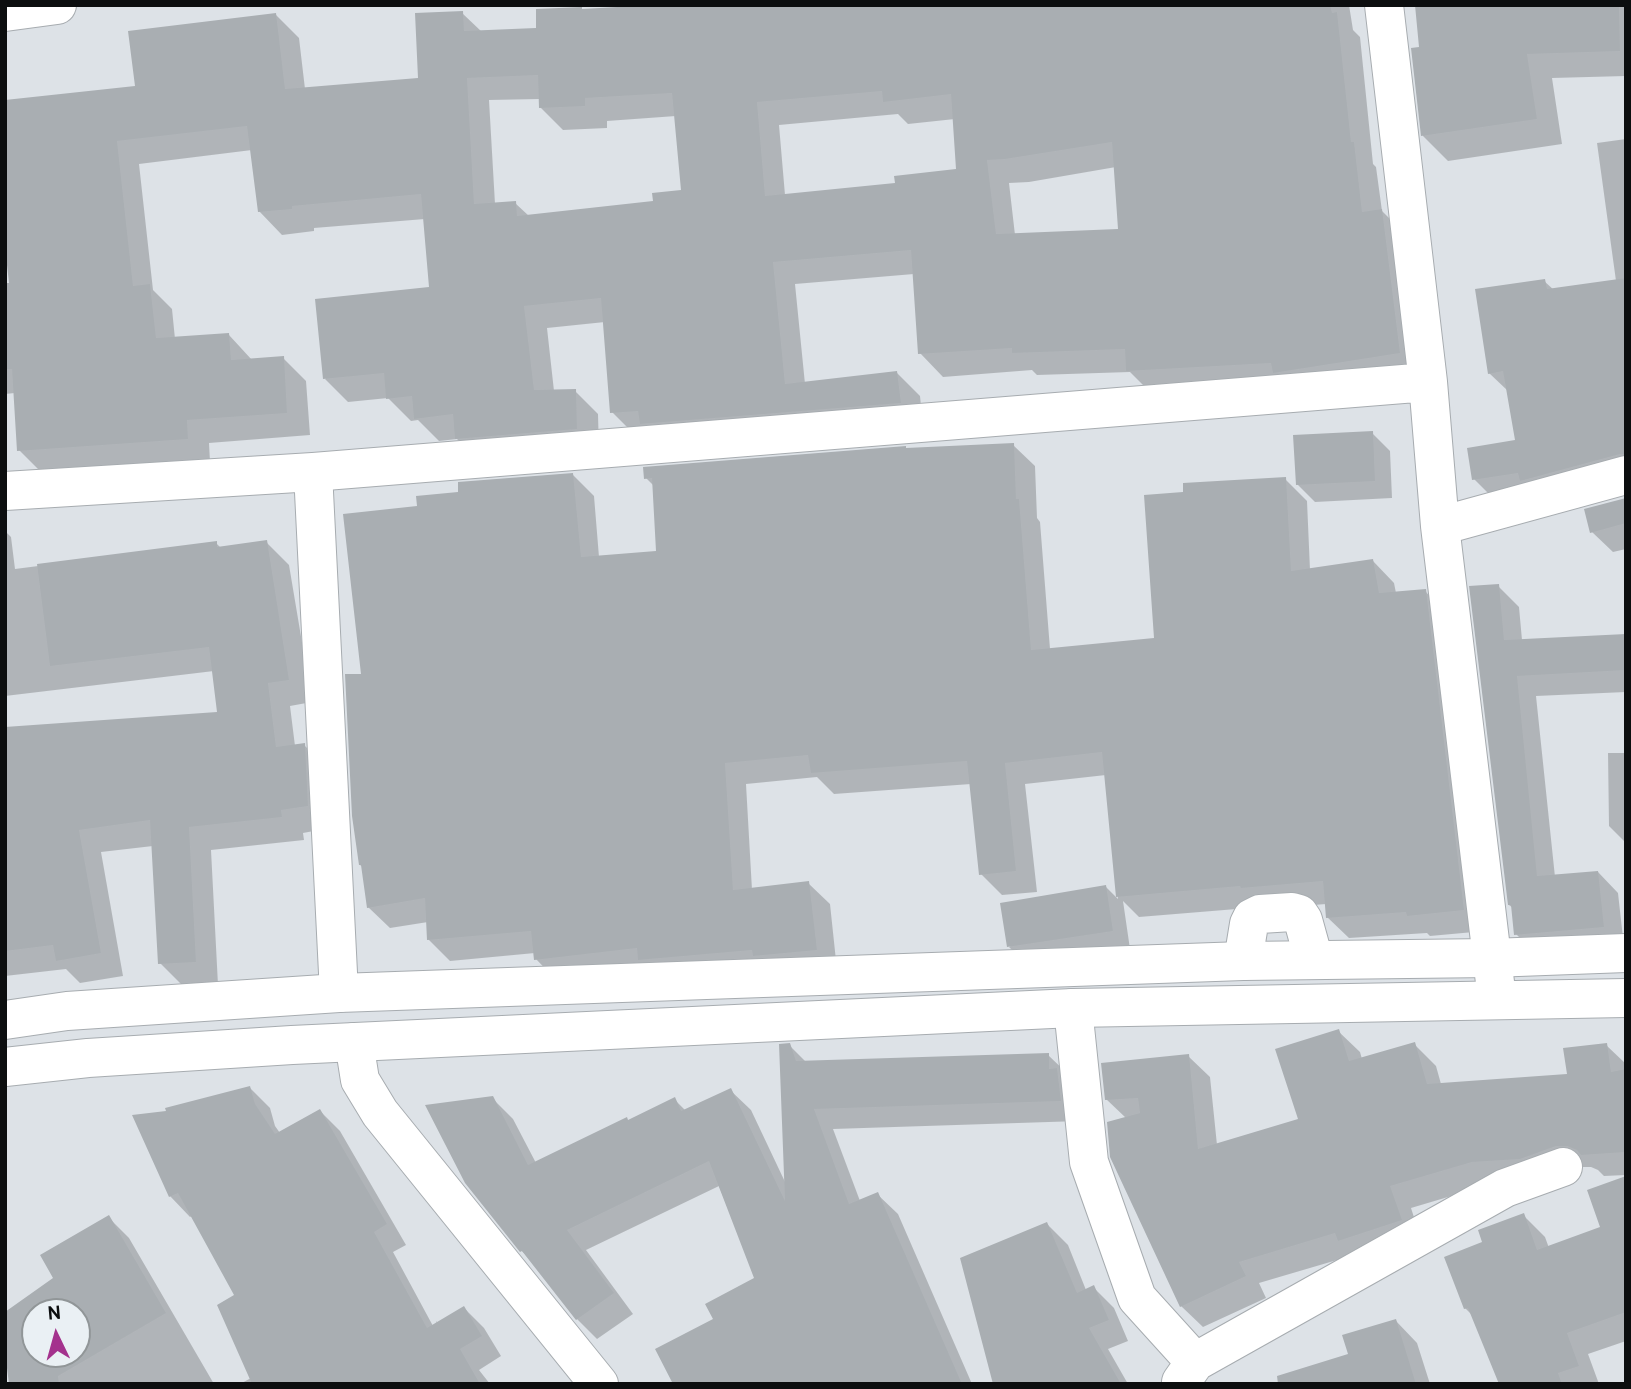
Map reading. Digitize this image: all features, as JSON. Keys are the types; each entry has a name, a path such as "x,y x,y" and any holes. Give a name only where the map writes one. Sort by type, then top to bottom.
{"street":[{"path":"5,12 57,5"},
{"path":"1384,5 1428,382 1440,526 1497,999"},
{"path":"5,491 313,472 1428,382"},
{"path":"313,472 339,993"},
{"path":"1440,526 1626,475"},
{"path":"5,1020 67,1011 339,993 1243,961 1492,958 1626,953"},
{"path":"5,1067 88,1058 354,1042 1073,1008 1626,998"},
{"path":"1073,1008 1089,1162 1137,1298 1187,1373 1504,1188 1563,1167"},
{"path":"354,1042 360,1080 380,1113 599,1384"}],"building":[{"path":"652,5 1330,5 1332,13 1337,12 1351,142 1354,142 1362,212 1382,209 1400,353 1273,373 1271,363 1126,371 1125,349 1012,353 1012,348 918,354 911,250 773,262 785,384 897,371 901,403 640,424 638,411 610,413 601,298 524,306 534,390 576,389 577,429 455,439 453,414 414,419 412,396 386,399 384,373 323,379 315,299 429,287 421,194 292,206 292,209 258,212 247,126 117,141 133,286 150,284 156,338 229,333 231,360 284,356 287,413 187,420 188,439 17,451 12,369 5,369 5,283 9,283 5,247 5,100 135,86 128,31 276,13 285,89 418,78 415,13 463,11 464,31 536,28 536,9","holes":["538,75 539,108 585,106 585,98 672,93 681,190 652,193 653,201 517,216 516,201 474,204 467,78","882,91 883,102 951,94 956,169 894,176 895,183 765,196 757,102","1112,142 1118,229 996,234 987,160"]},
{"path":"1415,5 1619,5 1620,51 1527,54 1537,119 1421,136 1411,48 1419,47"},
{"path":"1626,278 1626,454 1520,481 1518,473 1472,480 1467,448 1515,440 1503,371 1488,374 1475,289 1545,279 1547,289"},
{"path":"1373,431 1375,481 1296,485 1293,435"},
{"path":"1014,443 1016,499 1019,499 1031,650 1154,638 1144,495 1183,492 1183,483 1286,477 1291,571 1373,559 1379,593 1426,589 1464,910 1407,916 1406,912 1326,918 1323,881 1116,897 1102,752 1005,763 1016,871 979,875 967,761 811,773 808,755 725,763 733,890 809,881 817,950 753,956 752,950 638,960 637,948 534,960 531,931 427,940 425,898 367,908 352,816 345,674 361,674 343,514 417,506 416,496 458,492 458,482 573,473 581,557 656,551 652,478 644,479 643,467 906,446"},
{"path":"1626,498 1626,523 1590,533 1584,509"},
{"path":"267,540 289,680 268,683 276,747 305,743 308,806 281,810 282,817 189,827 196,962 158,964 150,820 79,830 101,953 56,961 53,945 5,951 5,727 217,712 209,647 50,666 37,564 217,541 217,547"},
{"path":"1499,584 1504,640 1626,634 1626,670 1517,676 1537,876 1598,871 1604,927 1514,935 1511,905 1508,905 1469,586"},
{"path":"1106,885 1113,931 1007,947 1000,903"},
{"path":"1339,1029 1349,1061 1415,1042 1427,1084 1567,1074 1563,1048 1607,1043 1611,1072 1626,1069 1626,1152 1581,1155 1567,1146 1556,1146 1520,1159 1472,1162 1390,1186 1402,1220 1338,1241 1335,1233 1239,1262 1246,1276 1180,1307 1110,1157 1107,1122 1140,1113 1138,1098 1105,1100 1101,1063 1189,1054 1198,1149 1298,1119 1275,1049"},
{"path":"790,1043 796,1061 1049,1053 1049,1069 1057,1068 1061,1101 814,1109 849,1204 878,1192 962,1384 673,1384 655,1349 713,1319 705,1304 754,1278 709,1161 567,1230 614,1293 576,1320 465,1183 425,1105 493,1096 528,1165 675,1097 681,1111 731,1088 785,1201 779,1044"},
{"path":"250,1086 255,1104 275,1134 320,1109 387,1224 374,1232 427,1328 464,1306 482,1336 460,1349 480,1384 252,1384 217,1305 234,1295 178,1193 169,1197 132,1115 166,1111 165,1108"},
{"path":"1626,1176 1626,1312 1567,1333 1579,1366 1558,1373 1562,1384 1499,1384 1468,1308 1464,1309 1444,1257 1482,1242 1478,1230 1524,1213 1537,1250 1600,1227 1587,1190"},
{"path":"109,1215 166,1313 91,1357 91,1298 25,1298 53,1278 40,1255"},
{"path":"1047,1222 1077,1293 1094,1285 1109,1320 1089,1328 1121,1384 993,1384 960,1258"},
{"path":"21,1301 21,1368 72,1368 58,1376 59,1384 9,1384 5,1365 5,1312"},
{"path":"1396,1319 1416,1384 1278,1384 1277,1376 1348,1354 1342,1335"}]}
